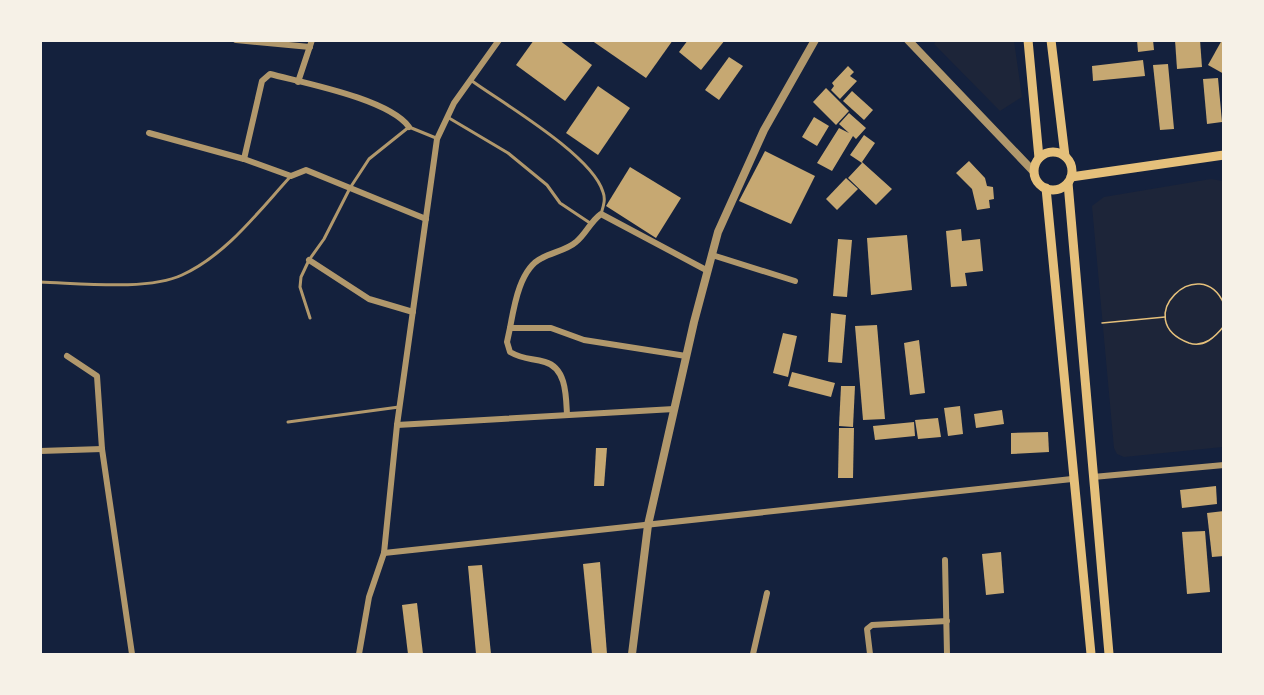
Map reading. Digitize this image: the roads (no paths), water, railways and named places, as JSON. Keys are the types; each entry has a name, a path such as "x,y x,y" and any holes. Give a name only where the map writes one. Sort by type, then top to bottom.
{"main road":[{"path":"1028,40 1039,158 1034,172 1038,182 1046,188 1058,189 1070,180 1224,154"},
{"path":"1051,40 1065,156 1071,165 1070,180 1092,477 1109,654"},
{"path":"1039,158 1053,152 1065,156"},
{"path":"1046,188 1072,479 1091,654"},
{"path":"1072,479 1092,477"}],"street":[{"path":"236,40 311,44 298,82"},
{"path":"359,654 369,597 384,553 399,407 437,139 447,117 470,80 499,40"},
{"path":"632,654 648,525 686,356 718,232 759,140 815,40"},
{"path":"908,40 1034,172"},
{"path":"244,159 264,76 270,74 351,96 402,118 409,127"},
{"path":"149,133 244,159 291,176 306,170 426,219"},
{"path":"567,415 565,385 556,368 547,362 524,360 510,352 507,342 516,299 528,273 539,259 577,242 590,223 601,214 708,271"},
{"path":"712,255 795,281"},
{"path":"309,260 369,299 413,312"},
{"path":"510,328 551,328 584,340 686,356"},
{"path":"67,356 97,376 102,449 132,654"},
{"path":"397,425 674,409"},
{"path":"40,451 102,449"},
{"path":"1092,477 1224,465"},
{"path":"384,553 1072,479"},
{"path":"945,560 947,654"},
{"path":"753,654 767,593"},
{"path":"870,654 866,634 867,629 872,625 946,621"}],"lane":[{"path":"470,80 567,148 593,172 604,194 601,214"},
{"path":"447,117 508,153 547,185 560,203 590,223"},
{"path":"310,318 300,287 309,260 324,239 350,188 369,159 409,127 437,139"},
{"path":"40,282 126,285 181,276 225,247 291,176"},
{"path":"288,422 399,407"}]}
